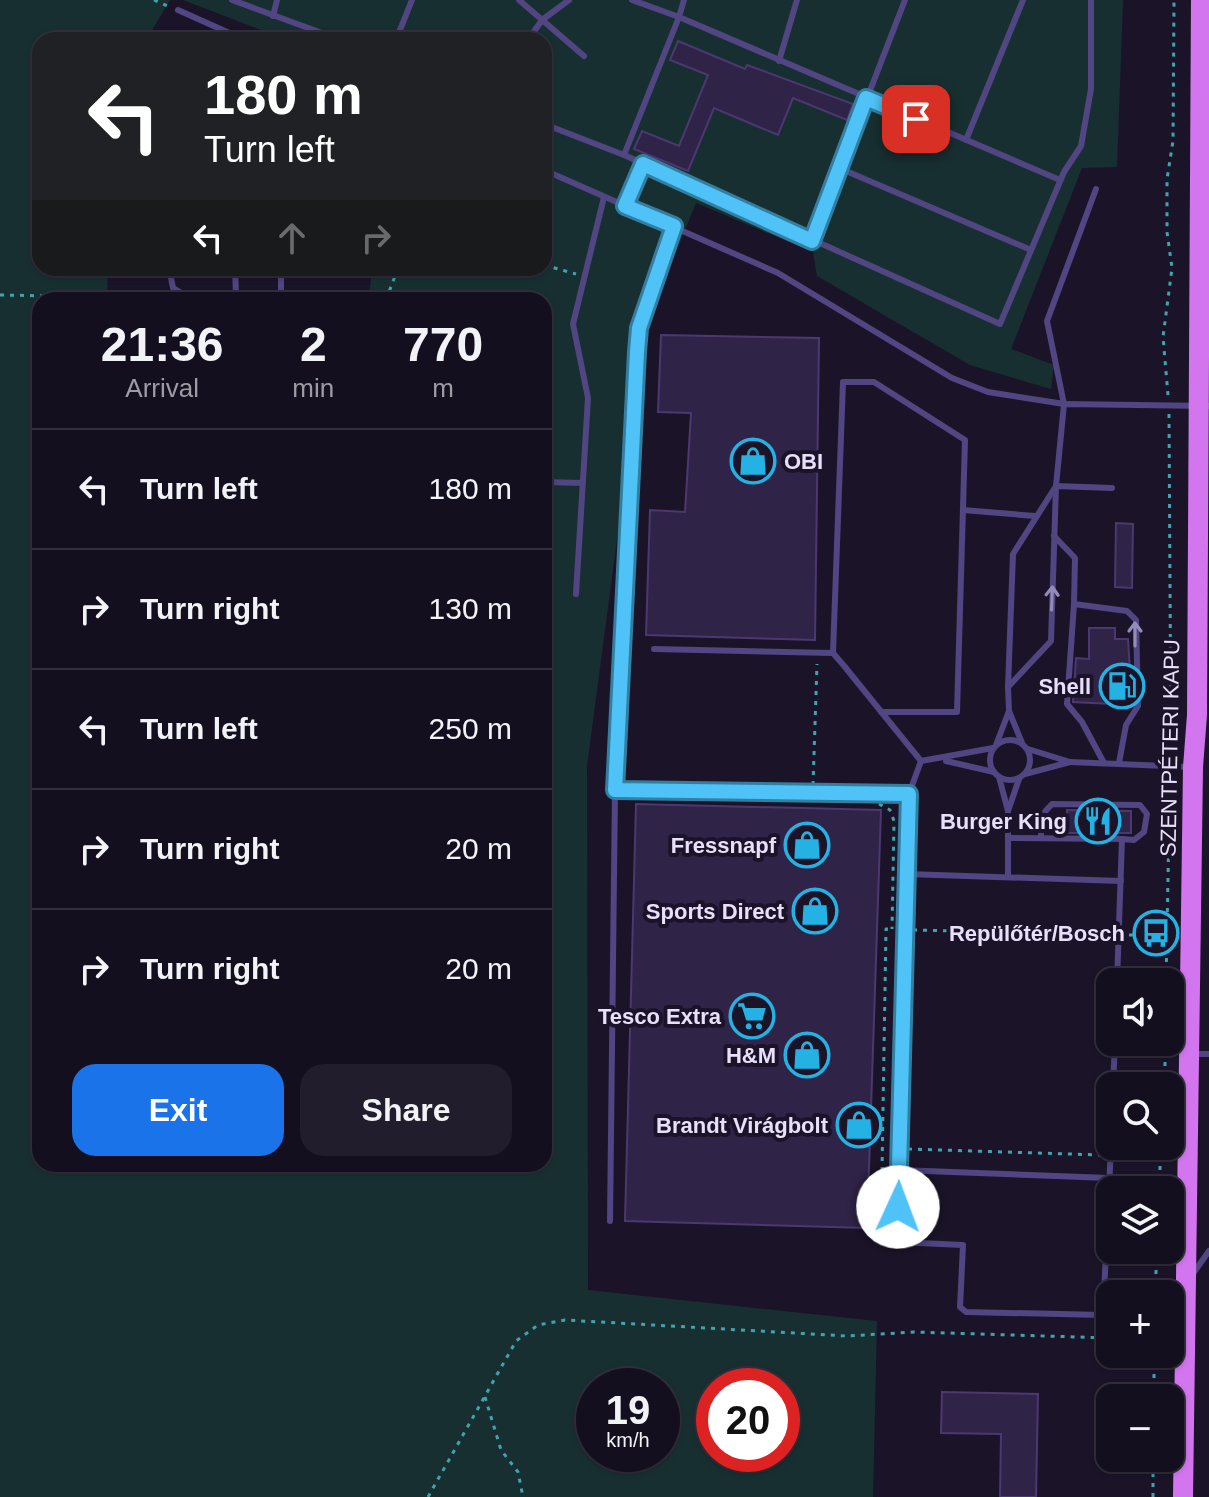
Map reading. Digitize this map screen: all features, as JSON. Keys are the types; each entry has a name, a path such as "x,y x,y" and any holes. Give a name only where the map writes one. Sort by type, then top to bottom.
{"main road":[{"name":"SZENTPÉTERI KAPU","path":"1183,1497 1186,1284 1199,1054 1193,767 1203,744 1196,569 1204,408 1201,0"}],"lane":[{"path":"232,0 318,32"},
{"path":"273,16 277,0"},
{"path":"399,32 412,0"},
{"path":"519,0 584,56"},
{"path":"534,32 542,20 569,0"},
{"path":"632,0 679,17 1060,180"},
{"path":"624,155 684,0"},
{"path":"779,61 797,0"},
{"path":"812,241 905,0"},
{"path":"966,140 1023,0"},
{"path":"552,127 624,155 1000,324 1060,180 1081,146 1091,89 1091,0"},
{"path":"178,10 227,32"},
{"path":"625,206 643,164"},
{"path":"839,168 1031,250"},
{"path":"552,174 778,273 952,378 988,392 1064,404 1204,408"},
{"path":"1008,687 1051,641 1056,486 1064,404 1047,321 1096,189"},
{"path":"576,594 588,398 573,324 604,197"},
{"path":"610,1221 615,790 638,340 674,226"},
{"path":"881,712 957,712 965,440 874,382 843,382 833,653 881,712 921,761"},
{"path":"552,482 582,483"},
{"path":"1056,486 1112,488"},
{"path":"1008,811 1030,764 1009,711 1013,554 1056,486"},
{"path":"963,510 1035,516"},
{"path":"1054,536 1075,558 1067,704 1082,722 1104,763"},
{"path":"1196,569 1209,552"},
{"path":"1074,604 1127,611 1136,620 1138,706 1126,725 1119,763"},
{"path":"654,649 833,653"},
{"path":"1008,877 1008,811 990,760 1009,711"},
{"path":"921,761 943,760 994,747 1011,739 1070,762 1193,767"},
{"path":"943,760 996,774 1022,776 1070,762"},
{"path":"921,761 909,794 897,1242 963,1245 960,1307 966,1312 1103,1315 1105,1264"},
{"path":"615,790 909,794"},
{"path":"1008,838 1134,840 1144,832 1147,814 1140,805 1052,804 1041,816 1041,837"},
{"path":"1118,968 1122,839"},
{"path":"907,874 1121,881"},
{"path":"899,1170 1096,1178"},
{"path":"1186,1284 1209,1251"}],"path":[{"path":"154,0 178,10"},
{"path":"1166,968 1171,766 1169,408 1163,337 1172,268 1167,219 1173,141 1174,0"},
{"path":"552,267 584,276"},
{"path":"0,295 32,296"},
{"path":"813,792 817,652"},
{"path":"876,803 890,810 894,821 892,929"},
{"path":"881,1231 886,929 1165,936"},
{"path":"899,1148 1096,1155"},
{"path":"428,1497 516,1341 538,1325 565,1320 847,1336 914,1332 1096,1338"},
{"path":"485,1397 501,1450 518,1472 523,1497"},
{"path":"1153,1472 1153,1497"}],"green space":[{"path":"0,0 170,0 151,32 32,32 32,276 108,276 107,292 32,292 32,1172 552,1172 552,292 370,292 371,276 552,276 552,32 266,32 183,0 1123,0 1117,167 1082,168 1011,349 1054,365 1051,389 970,365 817,276 813,252 696,203 645,328 587,766 588,1290 877,1321 873,1497 0,1497"}],"building":[{"path":"678,41 745,69 747,65 853,104 847,120 793,98 778,135 714,108 688,171 634,149 642,131 679,146 708,75 670,60"},
{"name":"OBI","path":"661,335 819,338 815,640 646,635 650,510 685,512 691,413 658,412"},
{"path":"1116,523 1133,524 1132,588 1115,587"},
{"path":"1089,628 1115,628 1115,639 1128,639 1132,705 1073,702 1076,658 1089,659"},
{"name":"Tesco Extra","path":"636,804 881,810 867,1228 625,1221"},
{"path":"1067,810 1131,811 1131,833 1067,833"},
{"path":"942,1392 1038,1394 1036,1497 1000,1497 1001,1434 941,1433"}],"place":[{"name":"OBI","path":"753,461"},
{"name":"Shell","path":"1122,686"},
{"name":"Burger King","path":"1098,821"},
{"name":"Fressnapf","path":"807,845"},
{"name":"Sports Direct","path":"815,911"},
{"name":"Repülőtér/Bosch","path":"1156,933"},
{"name":"Tesco Extra","path":"752,1016"},
{"name":"H&M","path":"807,1055"},
{"name":"Brandt Virágbolt","path":"859,1125"}],"route":[{"path":"898,1207 909,794 615,790 634,377 639,328 674,226 625,206 643,164 812,241 866,98 916,119"}]}
